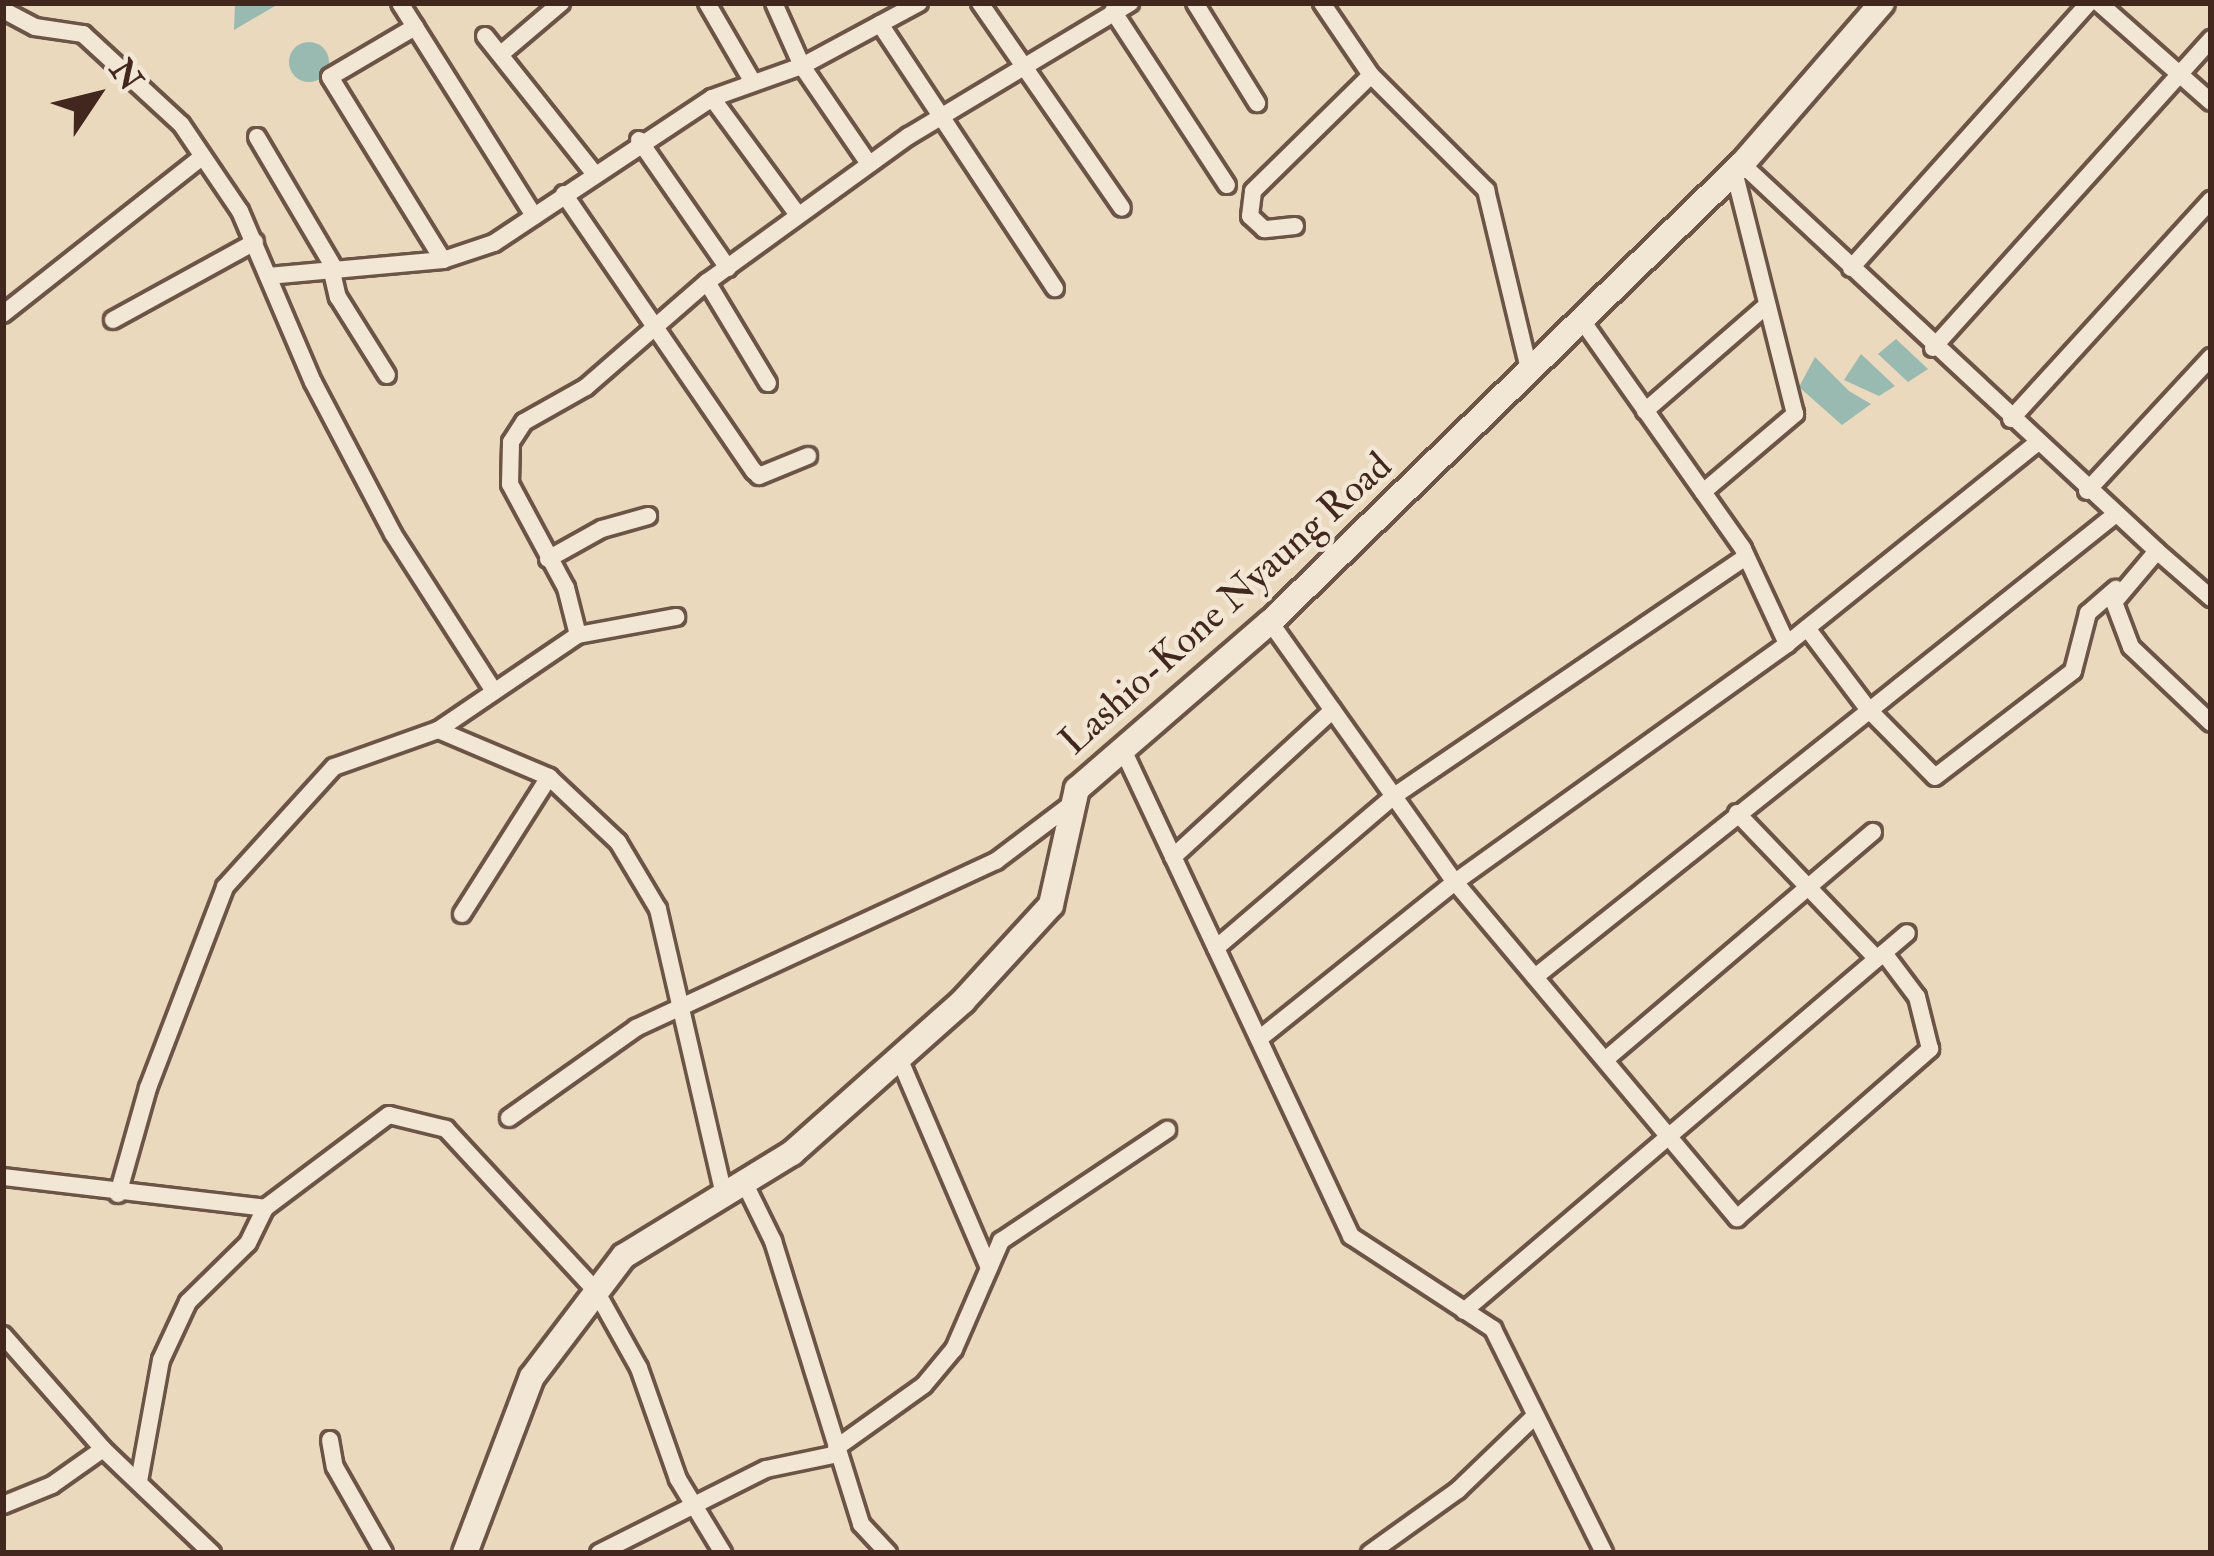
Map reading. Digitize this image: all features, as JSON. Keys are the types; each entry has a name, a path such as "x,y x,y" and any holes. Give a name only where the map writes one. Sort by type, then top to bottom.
{"main road":[{"name":"Lashio-Kone Nyaung Road","path":"461,1549 532,1377 624,1256 792,1153 899,1058 1051,905 1077,789 1270,622 1738,168 1882,3"}],"street":[{"path":"400,3 534,216"},
{"path":"501,54 561,3"},
{"path":"707,3 751,79"},
{"path":"774,3 802,66 869,164"},
{"path":"268,276 443,260 494,243 640,140 712,98 751,79 802,66 919,3"},
{"path":"980,3 1122,208"},
{"path":"1195,3 1257,103"},
{"path":"1322,3 1370,75 1486,190 1529,369"},
{"path":"1851,268 2089,3"},
{"path":"2099,3 2211,102"},
{"path":"578,635 572,602 510,484 511,442 524,422 586,387 707,282 869,164 1111,8 1227,185"},
{"path":"3,10 35,27 83,34 181,124 255,242 313,382 393,534 493,690"},
{"path":"880,24 1054,288"},
{"path":"415,27 330,77 443,260"},
{"path":"484,36 593,172"},
{"path":"1933,348 2211,39"},
{"path":"1295,226 1264,229 1250,217 1253,191 1370,75"},
{"path":"712,98 798,215"},
{"path":"256,137 334,272 338,297 387,375"},
{"path":"640,140 728,268"},
{"path":"3,314 202,157"},
{"path":"1738,168 1851,268 2112,518 2211,598"},
{"path":"1702,492 1795,414 1738,168"},
{"path":"565,194 659,321 754,471 765,474 808,456"},
{"path":"2011,419 2211,200"},
{"path":"113,320 255,242"},
{"path":"707,282 768,382"},
{"path":"1646,411 1767,305"},
{"path":"1581,319 1746,557 1787,644"},
{"path":"2087,491 2211,357"},
{"path":"1259,1039 1455,882 1787,644 2036,444"},
{"path":"548,559 602,529 648,516"},
{"path":"1534,977 2112,518"},
{"path":"1807,628 1868,709 1935,777 2073,671 2088,613 2157,551"},
{"path":"1216,948 1394,796 1746,557"},
{"path":"2132,576 2114,602 2131,647 2211,723"},
{"path":"118,1194 148,1088 225,887 334,766 438,730 578,635 676,617"},
{"path":"1270,622 1455,882 1737,1218 1930,1049 1917,997 1737,813"},
{"path":"1173,856 1333,710"},
{"path":"438,730 549,777 619,842 658,909 679,1010 734,1188 773,1241 861,1524 888,1553"},
{"path":"1124,752 1351,1236 1493,1329 1604,1553"},
{"path":"462,914 549,777"},
{"path":"508,1118 589,1057 996,861 1074,802"},
{"path":"1605,1060 1873,832"},
{"path":"1464,1311 1907,933"},
{"path":"899,1058 989,1268"},
{"path":"139,1481 161,1360 179,1322 248,1243 265,1208 389,1115 446,1129 596,1292 639,1368 692,1504 723,1553"},
{"path":"599,1553 766,1469 837,1451 924,1385 954,1349 1001,1241 1040,1209 1167,1130"},
{"path":"3,1178 265,1208"},
{"path":"3,1335 103,1449 212,1553"},
{"path":"1370,1553 1458,1490 1535,1416"},
{"path":"330,1440 334,1467 384,1553"},
{"path":"3,1505 103,1449"},
{"path":"1399,1531 1407,1553"}],"water":[{"path":"235,3 272,3 275,6 234,30"},
{"path":"309,42 323,48 329,62 323,76 309,82 295,76 289,62 295,48"},
{"path":"1896,339 1928,369 1908,382 1878,354"},
{"path":"1861,354 1895,386 1879,396 1844,380"},
{"path":"1815,357 1849,391 1871,404 1842,425 1799,387"}]}
